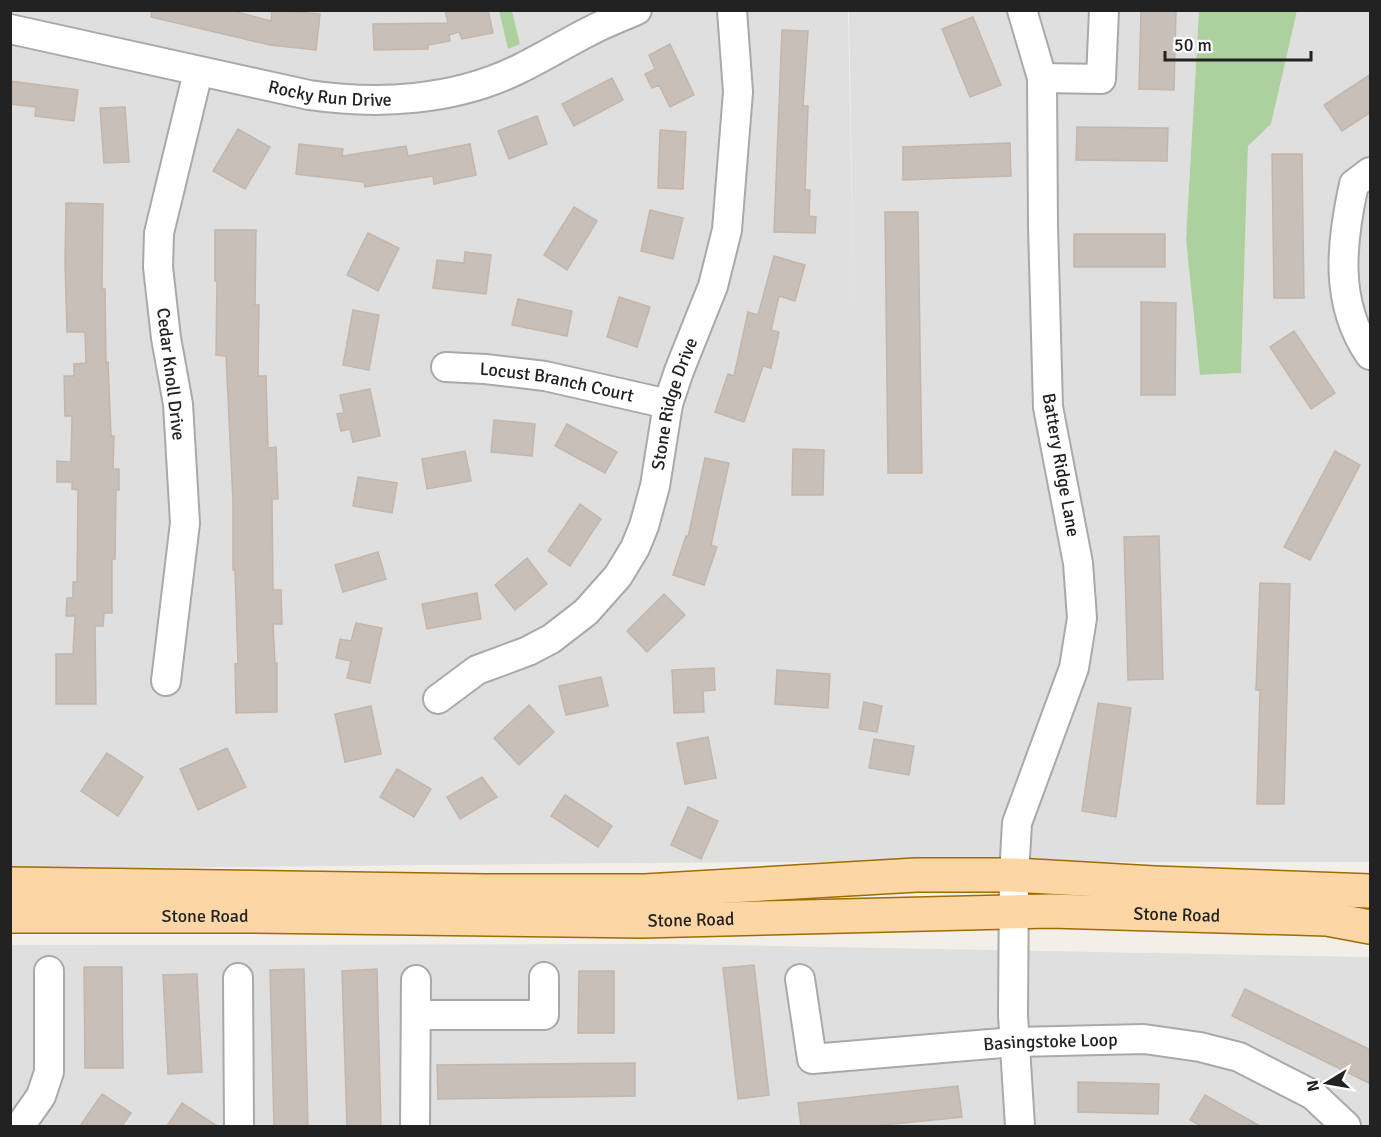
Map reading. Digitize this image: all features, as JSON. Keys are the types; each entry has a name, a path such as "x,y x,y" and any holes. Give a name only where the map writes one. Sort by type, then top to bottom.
{"main road":[{"name":"Stone Road","path":"10,884 645,891 916,875 1014,875 1154,884 1371,891"},
{"name":"Stone Road","path":"10,916 247,916 642,921 1014,911 1327,919 1371,927"}],"street":[{"name":"Rocky Run Drive","path":"10,29 309,95 341,100 399,100 463,89 516,71 593,29 637,10"},
{"name":"Stone Ridge Drive","path":"438,699 477,670 528,651 551,639 586,612 618,576 635,548 651,506 668,404 713,286 727,230 738,92 732,10"},
{"name":"Battery Ridge Lane","path":"1020,1126 1014,1042 1014,875 1017,823 1074,668 1082,618 1078,562 1048,407 1042,78 1022,10"},
{"path":"1042,78 1101,79 1104,10"},
{"name":"Cedar Knoll Drive","path":"166,681 185,523 178,404 166,338 158,267 159,233 198,72"},
{"path":"1371,172 1354,184 1346,221 1343,256 1348,310 1371,355"},
{"name":"Locust Branch Court","path":"446,367 544,376 668,404"},
{"path":"20,1126 41,1096 49,1072 49,971"},
{"path":"416,1015 544,1015 544,977"},
{"path":"238,978 239,1126"},
{"name":"Basingstoke Loop","path":"800,979 812,1059 1014,1042 1144,1039 1200,1047 1239,1057 1313,1095 1346,1126"},
{"path":"415,1126 416,980"}],"shaded area":[{"path":"10,11 499,11 508,48 520,43 512,11 848,11 854,310 849,11 1199,11 1186,239 1201,375 1241,373 1248,146 1271,124 1297,11 1370,11 1370,862 747,862 11,869"},
{"path":"673,944 1370,957 1370,1126 11,1126 10,945"}],"green space":[{"path":"499,11 512,11 520,44 508,49"},
{"path":"1199,11 1297,11 1271,124 1248,146 1241,373 1200,375 1186,239"}],"building":[{"path":"152,10 229,10 271,21 272,10 320,14 316,50 270,45 151,17"},
{"path":"445,10 488,10 493,33 462,39 459,32 449,35 450,41 428,45 428,49 374,50 373,24 448,23"},
{"path":"1141,10 1176,10 1174,90 1139,89"},
{"path":"973,17 1001,85 970,97 942,29"},
{"path":"782,30 808,31 803,106 808,106 805,190 810,190 809,216 816,217 815,233 774,232"},
{"path":"670,44 694,95 670,107 659,85 652,88 645,74 655,69 649,55"},
{"path":"1371,74 1371,112 1342,131 1324,105"},
{"path":"612,78 623,100 574,126 562,104"},
{"path":"10,81 78,90 74,121 35,116 36,107 10,104"},
{"path":"125,107 129,162 104,163 100,108"},
{"path":"537,116 547,144 509,159 498,131"},
{"path":"1077,127 1168,128 1167,161 1076,160"},
{"path":"238,129 270,147 245,189 213,171"},
{"path":"660,130 686,132 683,189 658,188"},
{"path":"1010,143 1011,176 903,180 903,147"},
{"path":"299,144 343,149 342,156 406,146 408,156 470,144 476,175 434,184 433,176 365,187 364,182 296,174"},
{"path":"1272,154 1302,154 1304,298 1274,298"},
{"path":"66,203 103,204 102,289 105,289 106,363 108,362 111,436 114,436 113,469 119,469 119,490 116,490 115,559 112,559 112,613 104,613 103,626 95,626 96,704 56,704 56,654 73,654 75,616 66,616 67,598 73,598 73,582 77,582 78,490 72,489 72,482 57,482 57,461 71,462 72,416 65,416 64,376 74,376 74,364 86,363 85,332 67,332"},
{"path":"574,207 597,221 567,270 544,255"},
{"path":"650,210 683,218 673,259 641,251"},
{"path":"885,212 918,212 922,473 888,473"},
{"path":"215,230 256,230 255,305 259,305 258,376 266,376 268,448 276,447 278,499 272,499 273,590 281,590 282,624 273,624 275,663 277,663 277,712 236,713 235,664 238,664 235,570 233,570 233,501 226,356 216,355"},
{"path":"368,233 399,248 378,291 347,275"},
{"path":"1074,234 1165,234 1165,267 1074,267"},
{"path":"465,252 491,255 486,294 433,288 437,260 464,263"},
{"path":"774,256 805,265 795,301 779,296 771,330 779,332 771,368 763,366 744,422 715,412 728,374 734,376 748,312 758,315"},
{"path":"619,297 650,307 637,347 607,337"},
{"path":"518,299 572,311 567,336 512,325"},
{"path":"1141,302 1176,303 1175,395 1141,395"},
{"path":"353,310 379,315 369,370 343,365"},
{"path":"1294,331 1335,393 1311,409 1270,347"},
{"path":"370,389 380,436 353,442 350,429 341,431 337,414 344,413 340,395"},
{"path":"494,420 535,424 532,456 491,452"},
{"path":"567,424 617,452 605,473 555,446"},
{"path":"793,449 824,450 823,495 792,495"},
{"path":"465,451 471,481 427,489 422,459"},
{"path":"1335,451 1360,465 1310,560 1284,547"},
{"path":"705,458 729,463 711,545 717,547 704,585 673,575 686,536 688,537"},
{"path":"358,477 397,483 392,513 353,506"},
{"path":"580,504 601,519 570,566 548,551"},
{"path":"1159,536 1163,679 1128,680 1124,537"},
{"path":"378,552 386,579 343,592 335,565"},
{"path":"527,558 547,584 515,610 495,585"},
{"path":"1260,583 1290,584 1284,804 1257,804 1260,690 1256,690"},
{"path":"477,593 481,619 427,629 422,604"},
{"path":"664,594 685,615 647,652 627,631"},
{"path":"356,623 382,628 370,683 347,678 351,661 336,658 340,639 351,641"},
{"path":"714,668 715,690 703,691 704,712 674,713 672,670"},
{"path":"777,670 830,674 828,708 775,704"},
{"path":"601,677 608,706 566,715 559,686"},
{"path":"864,702 882,706 877,732 859,729"},
{"path":"1098,703 1131,708 1116,817 1082,811"},
{"path":"529,705 554,732 519,765 494,738"},
{"path":"371,706 381,754 345,762 335,714"},
{"path":"708,737 716,778 685,784 677,743"},
{"path":"874,739 914,746 909,775 869,768"},
{"path":"227,748 246,787 198,810 180,769"},
{"path":"107,753 143,777 118,816 81,791"},
{"path":"397,769 431,789 414,817 380,797"},
{"path":"482,777 497,797 460,819 447,797"},
{"path":"565,795 612,826 598,847 551,816"},
{"path":"688,807 718,821 701,859 671,845"},
{"path":"754,965 769,1095 738,1099 723,968"},
{"path":"84,967 122,967 123,1068 85,1068"},
{"path":"304,969 308,1126 274,1126 270,970"},
{"path":"377,969 381,1126 347,1126 342,971"},
{"path":"579,971 614,971 614,1033 578,1033"},
{"path":"197,974 202,1072 168,1074 163,975"},
{"path":"1245,989 1371,1050 1371,1084 1232,1016"},
{"path":"635,1063 635,1096 438,1099 437,1065"},
{"path":"1078,1082 1159,1084 1158,1114 1078,1112"},
{"path":"958,1086 962,1117 874,1126 801,1126 798,1103"},
{"path":"102,1094 131,1113 122,1126 80,1126"},
{"path":"1205,1095 1260,1126 1201,1126 1190,1120"},
{"path":"182,1103 217,1126 167,1126"}]}
